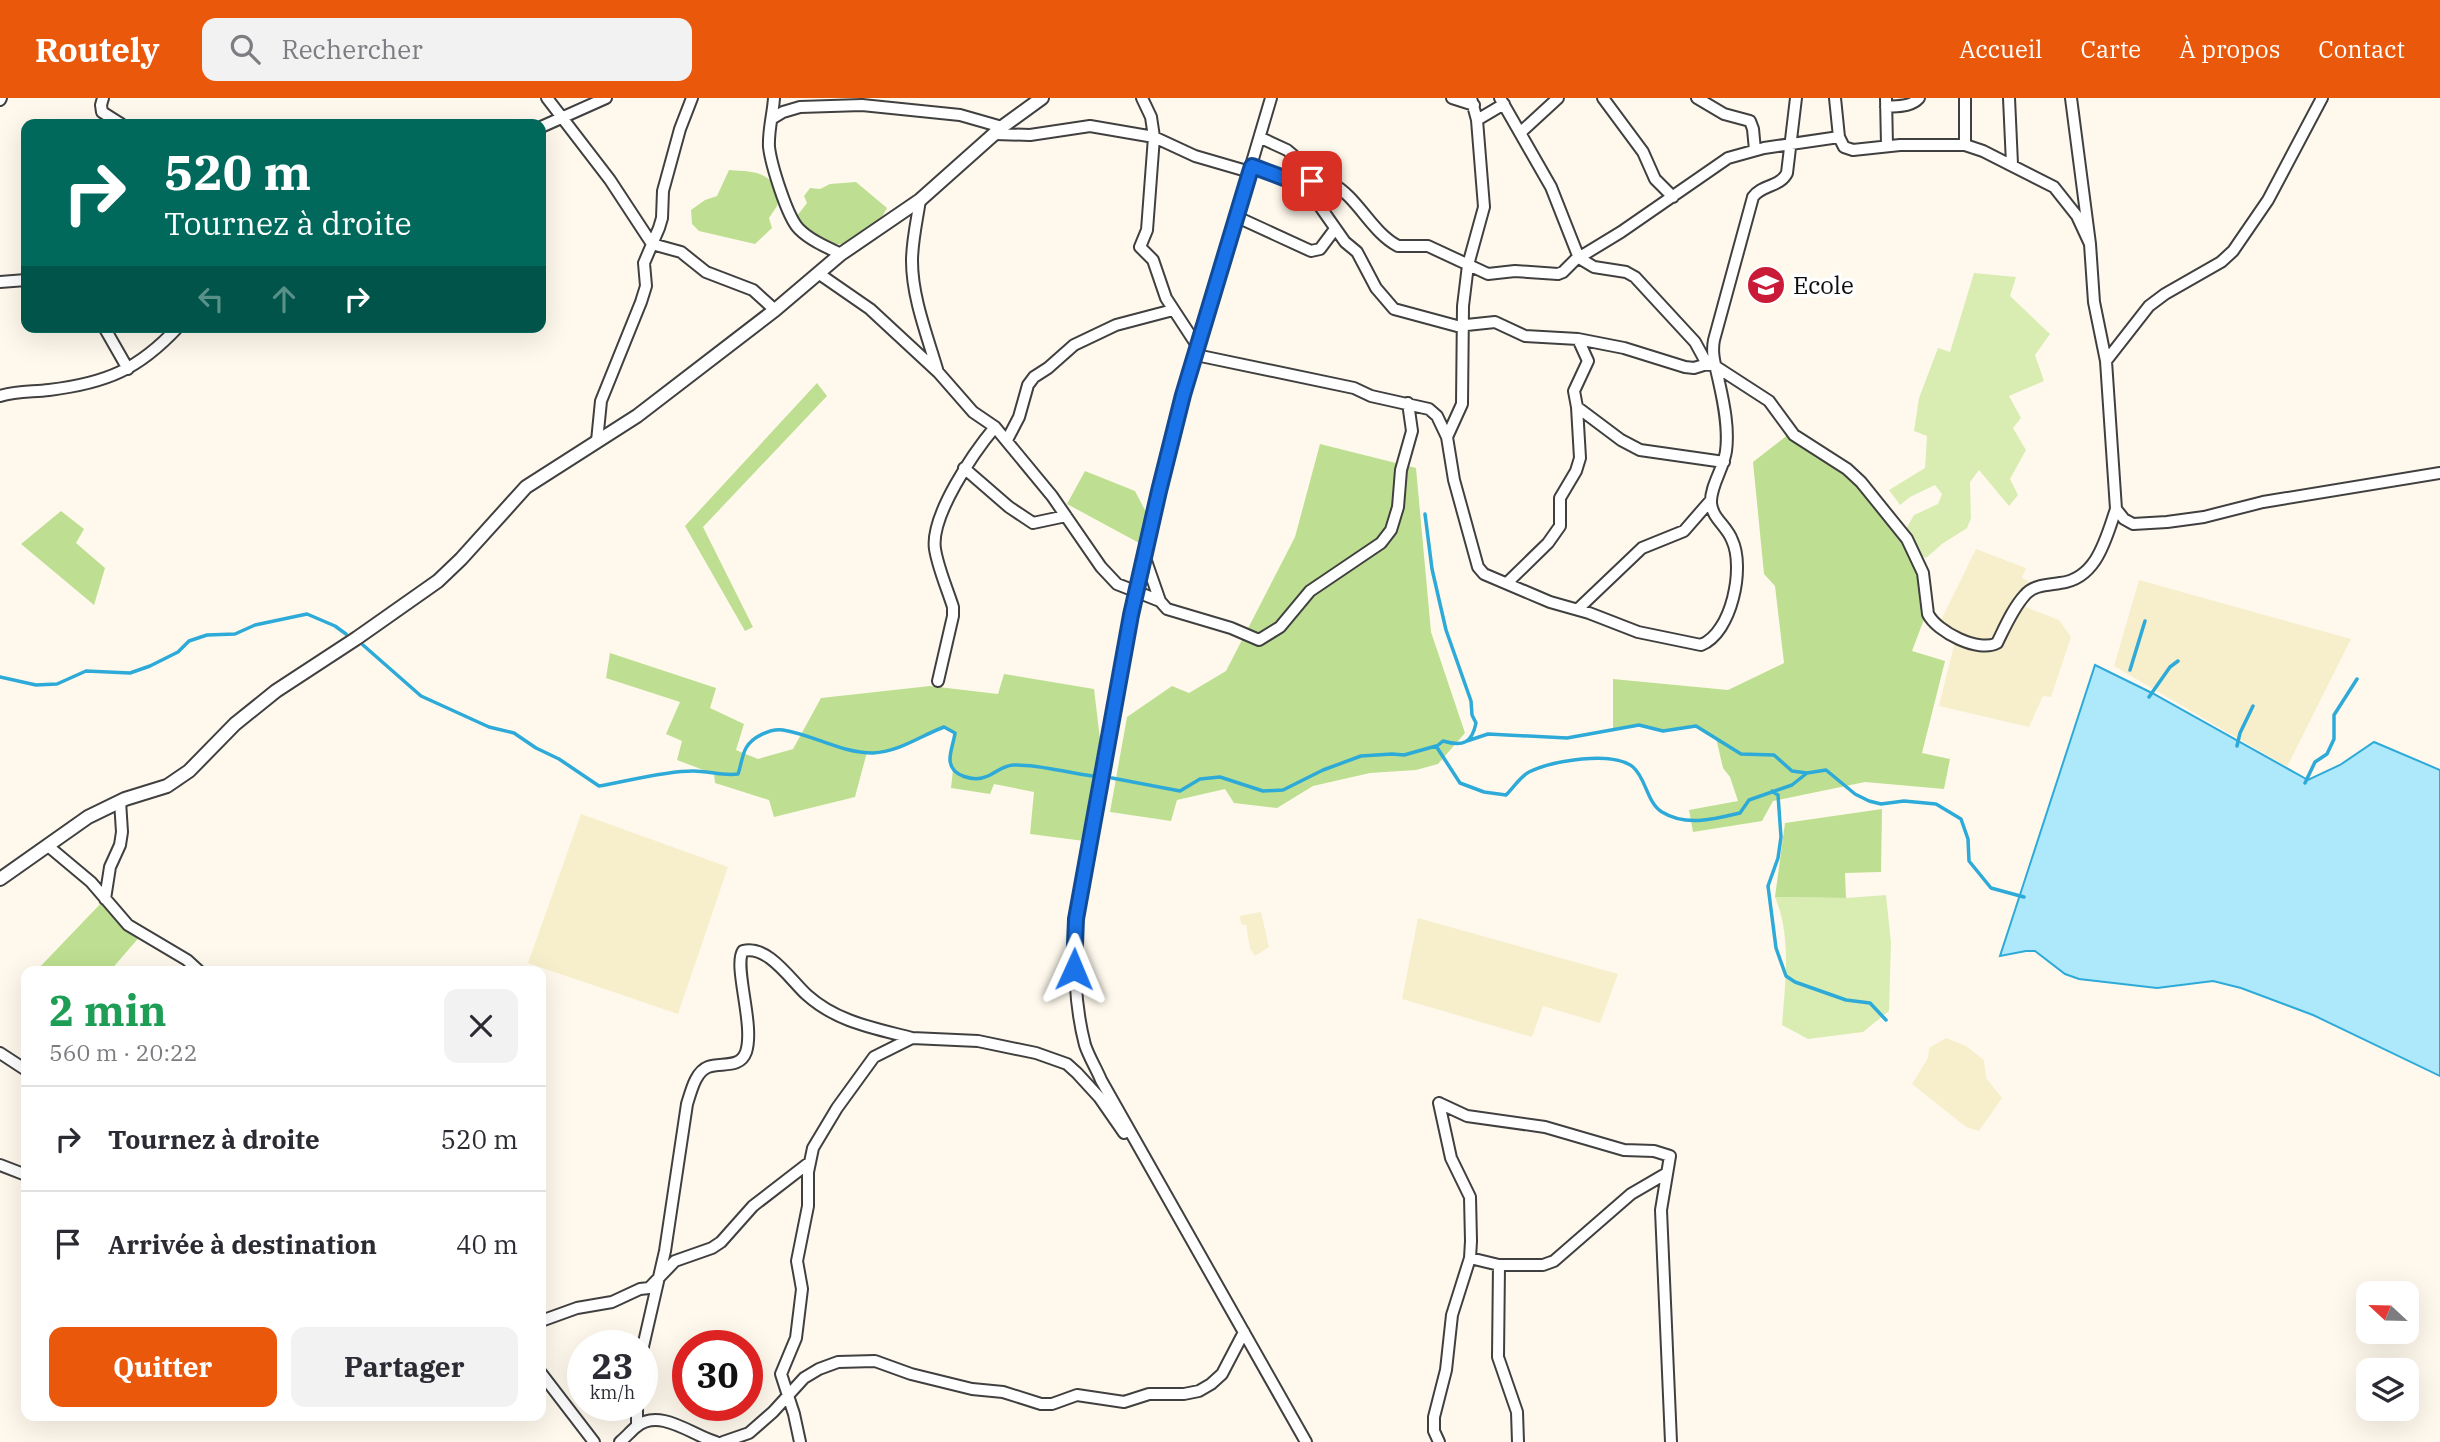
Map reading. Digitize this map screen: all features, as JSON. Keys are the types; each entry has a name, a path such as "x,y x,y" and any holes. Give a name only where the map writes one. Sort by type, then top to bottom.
{"street":[{"path":"103,98 102,112 113,119"},
{"path":"547,98 623,199 652,244 681,253 706,272 753,290 775,310"},
{"path":"546,125 606,98"},
{"path":"597,441 601,401 632,330 646,286 644,263 662,218 663,191 680,129 692,98"},
{"path":"774,98 769,145 773,167 793,221 818,244 841,254"},
{"path":"0,879 88,817 120,801 167,786 189,771 235,724 276,691 438,581 526,486 637,416 775,310 841,254 920,200 998,130 1041,98"},
{"path":"1142,98 1151,117 1154,137 1147,230 1140,245 1142,251 1153,260 1163,291 1197,351 1354,388 1371,396 1408,403 1434,412 1447,437 1454,480 1478,567 1484,574 1550,602 1578,609 1638,632 1690,645 1708,643 1726,615 1738,578 1733,540 1714,513 1711,500"},
{"path":"1271,98 1171,443 1136,590 1076,919 1074,969 1079,1016 1086,1047 1101,1080 1306,1442"},
{"path":"1447,437 1462,404 1463,326 1468,265 1485,197 1473,101 1452,98"},
{"path":"1521,132 1558,98"},
{"path":"1603,98 1643,152 1655,179 1673,197"},
{"path":"1697,98 1724,114 1750,121 1755,150"},
{"path":"1711,365 1714,340 1753,197 1757,191 1785,177 1792,145 1796,98"},
{"path":"1835,98 1839,137 1844,147 1853,150 1887,145 1965,145 2012,164 2054,187 2077,216 2090,244"},
{"path":"1887,145 1886,102 1906,105 1919,98"},
{"path":"1965,98 1965,145"},
{"path":"2009,98 2012,164"},
{"path":"1261,138 1294,155 1304,166 1309,191 1335,229 1357,252 1376,288 1394,309 1448,324 1463,326 1490,322 1525,336 1578,338 1620,347 1685,368 1711,365 1769,401 1794,435 1847,469 1861,482 1907,539 1923,573 1931,620 1948,634 1983,647 1997,643 2025,594 2049,584 2075,579 2087,571 2098,554 2116,509 2106,361 2094,302 2090,244 2071,98"},
{"path":"2106,361 2149,306 2221,262 2233,251 2268,200 2322,98"},
{"path":"1477,120 1502,101 1551,187 1579,258 1594,268 1626,272 1635,277 1695,342 1711,365 1726,428 1724,462 1711,500 1684,531 1642,548 1578,609"},
{"path":"773,118 800,107 862,105 960,115 998,130 1030,135 1083,125 1154,137 1195,156 1279,177 1306,181 1324,180 1336,186 1395,245 1428,246 1488,274 1515,271 1558,274 1728,158 1755,150 1839,137"},
{"path":"920,200 913,249 913,281 938,372"},
{"path":"1237,217 1311,251 1320,249 1335,229"},
{"path":"818,273 870,309 938,372 973,412 995,427 1113,579 1123,587 1160,601"},
{"path":"0,282 21,280"},
{"path":"1007,440 1019,417 1028,385 1074,345 1115,325 1173,310"},
{"path":"107,333 128,369"},
{"path":"0,396 103,380 151,355 172,333"},
{"path":"1508,583 1548,543 1560,526 1560,499 1576,471 1580,458 1574,391 1588,361 1578,338"},
{"path":"1145,557 1160,601 1167,609 1231,628 1256,639 1264,638 1277,630 1310,592 1381,542 1391,530 1398,507 1401,470 1412,431 1408,403"},
{"path":"1577,407 1621,440 1640,450 1724,462"},
{"path":"938,681 953,607 935,551 935,541 942,516 964,468 995,427"},
{"path":"964,468 1032,523 1066,516"},
{"path":"2116,509 2124,519 2133,524 2167,522 2203,517 2263,502 2440,473"},
{"path":"105,899 110,867 120,845 122,832 120,801"},
{"path":"48,846 91,882 128,925 194,966"},
{"path":"647,1330 691,1090 696,1078 706,1068 742,1060 746,1052 748,1017 740,961 743,951 747,949 780,966 806,994 848,1021 912,1038 978,1041 1036,1053 1067,1063 1091,1086 1129,1140 1141,1152"},
{"path":"800,1442 781,1374 796,1338 802,1289 797,1262 808,1206 813,1149 869,1061 912,1038"},
{"path":"0,1053 21,1067"},
{"path":"1439,1442 1434,1431 1434,1417 1446,1370 1452,1315 1470,1258 1469,1196 1451,1158 1439,1103 1467,1116 1545,1127 1624,1150 1670,1156 1661,1210 1661,1234 1671,1442"},
{"path":"546,1319 577,1308 612,1302 640,1289 649,1288 675,1261 712,1248 721,1242 753,1206 810,1162"},
{"path":"0,1166 21,1173"},
{"path":"1470,1258 1499,1265 1543,1265 1554,1261 1631,1194 1667,1173"},
{"path":"1499,1265 1497,1357 1517,1412 1518,1442"},
{"path":"723,1442 749,1433 789,1396 804,1378 827,1365 866,1360 883,1363 911,1374 972,1389 1003,1392 1041,1404 1052,1404 1077,1395 1124,1402 1149,1394 1199,1391 1212,1384 1222,1374 1244,1332"},
{"path":"546,1380 594,1442"},
{"path":"620,1442 646,1421 672,1423 716,1442"}],"shaded area":[{"path":"1976,549 2026,568 2022,578 2029,581 2018,604 2059,620 2071,637 2051,697 2043,696 2029,727 1939,706 1956,637 1940,622"},
{"path":"2139,580 2351,639 2287,767 2114,666"},
{"path":"581,814 728,867 678,1014 546,969 546,966 528,963"},
{"path":"1261,912 1269,947 1255,956 1250,948 1246,925 1241,924 1240,916"},
{"path":"1418,918 1618,974 1600,1023 1543,1006 1532,1037 1402,999"},
{"path":"1946,1038 1966,1046 1984,1060 1986,1078 2002,1098 1979,1131 1966,1127 1912,1084 1928,1058 1929,1048"}],"green space":[{"path":"729,170 764,176 780,192 777,206 769,218 772,228 755,244 699,231 692,224 691,210 705,200 717,196"},
{"path":"856,182 887,208 882,217 842,244 833,245 816,239 793,221 807,203 804,196 810,188 820,189 830,184"},
{"path":"1974,273 2016,277 2010,296 2050,334 2035,355 2044,381 2009,396 2021,418 2013,428 2026,450 2010,479 2018,495 2009,506 1979,470 1970,482 1971,518 1967,528 1926,558 1909,550 1902,536 1914,515 1938,504 1942,494 1935,485 1900,505 1889,490 1925,468 1927,436 1914,431 1919,398 1938,348 1950,352"},
{"path":"817,383 827,396 703,527 753,627 745,631 685,526"},
{"path":"1789,434 1863,488 1918,565 1926,614 1912,651 1945,661 1922,753 1950,759 1944,789 1865,782 1773,801 1762,821 1693,832 1689,810 1738,801 1730,777 1723,768 1716,738 1696,726 1663,731 1639,725 1613,729 1613,679 1728,690 1784,663 1775,586 1764,574 1753,462"},
{"path":"1320,444 1416,468 1431,632 1465,733 1438,764 1416,770 1370,773 1313,786 1277,808 1234,803 1225,789 1177,800 1171,821 1110,812 1127,717 1172,686 1189,693 1226,671 1295,537"},
{"path":"1085,471 1135,491 1147,514 1141,544 1067,504"},
{"path":"61,511 84,529 76,543 105,568 94,605 21,544"},
{"path":"610,653 716,688 710,708 744,724 736,750 758,759 793,749 821,698 930,686 998,694 1004,674 1094,689 1100,739 1084,841 1030,834 1034,792 994,784 990,794 951,788 953,770 949,761 955,733 944,727 897,748 867,752 855,797 774,817 769,800 715,783 714,774 677,760 682,741 666,734 680,702 606,678"},
{"path":"1882,809 1881,872 1845,873 1846,898 1775,897 1785,823"},
{"path":"1886,895 1891,943 1889,1011 1863,1032 1808,1039 1782,1025 1786,977 1785,944 1784,928 1775,897 1846,898"},
{"path":"105,899 142,934 114,966 41,966"}],"water":[{"path":"2095,665 2152,693 2308,780 2340,765 2374,742 2440,770 2440,1076 2313,1015 2241,988 2213,981 2157,988 2079,979 2065,974 2035,951 2000,956"}],"waterway":[{"path":"1425,514 1432,569 1446,630 1476,723 1466,742 1456,744 1443,741 1437,746"},
{"path":"0,677 36,685 57,684 86,671 130,673 178,652 189,641 207,635 235,634 255,625 307,614 346,634"},
{"path":"2130,670 2145,621"},
{"path":"363,645 421,696 489,727 514,733 599,786 682,771 738,774 743,754 749,744 773,730 794,732 850,750 873,753 901,747 944,727 955,733 950,756 951,765 959,774 970,778 983,778 1013,765 1043,767 1093,776"},
{"path":"2149,697 2170,667 2178,661"},
{"path":"2305,783 2315,762 2327,754 2334,739 2334,715 2357,679"},
{"path":"2237,746 2253,706"},
{"path":"1467,741 1488,734 1567,738 1639,725 1663,731 1696,726 1741,754 1774,755 1792,771 1807,773"},
{"path":"1112,778 1180,791 1200,779 1220,777 1263,791 1283,790 1323,770 1361,756 1404,755 1436,746 1460,783 1484,792 1506,795 1526,774 1552,764 1597,758 1623,762 1633,767 1641,777 1657,808 1671,817 1691,820 1740,813 1749,800 1792,785 1807,773 1826,770 1855,794 1869,801 1881,804 1904,801 1936,804 1961,819 1968,839 1969,861 1991,888 2024,897"},
{"path":"1772,791 1778,795 1781,837 1778,858 1768,886 1776,948 1786,976 1795,982 1846,1000 1870,1003 1886,1020"}],"place":[{"name":"Ecole","path":"1766,285"}],"route":[{"path":"1074,969 1076,919 1136,590 1183,395 1250,172 1252,166 1284,178 1312,181"}]}
